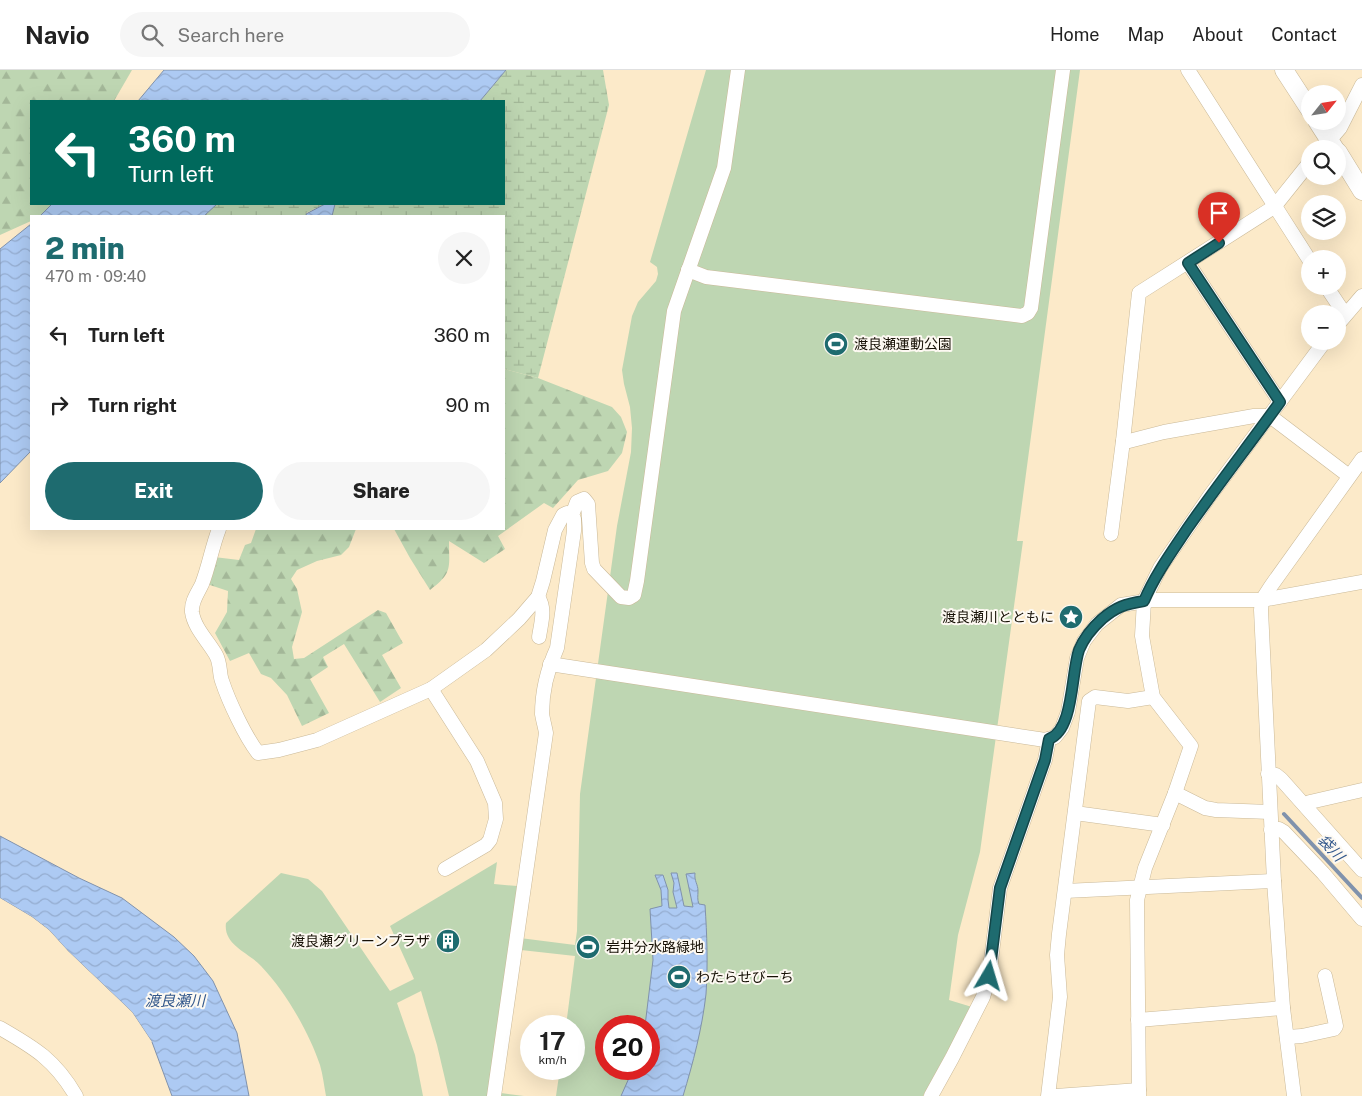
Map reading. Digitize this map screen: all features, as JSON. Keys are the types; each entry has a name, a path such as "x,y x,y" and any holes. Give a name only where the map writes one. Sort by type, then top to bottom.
{"main road":[{"path":"1284,70 1301,96"},
{"path":"1346,169 1362,191"}],"street":[{"path":"494,1096 546,733 542,715 546,682 556,666 558,638 574,531 572,515 577,502 584,499 588,504 594,569 621,597 629,598 634,595 674,311 724,168 738,70"},
{"path":"688,270 706,277 1022,316 1028,314 1033,300 1063,70"},
{"path":"1188,70 1302,250"},
{"path":"1335,140 1362,85"},
{"path":"1110,534 1140,293 1274,206 1301,173"},
{"path":"1188,263 1280,402"},
{"path":"1346,314 1362,296"},
{"path":"1056,1096 1139,1093 1138,900 1145,868 1163,825 1191,746 1153,697 1142,636 1144,601 1160,568 1209,497 1318,350"},
{"path":"1123,441 1254,416 1270,416 1349,476"},
{"path":"1294,1096 1283,1008 1274,881 1260,620 1262,600 1362,459"},
{"path":"218,530 214,539 202,584 192,606 192,613 199,629 217,656 224,688 258,753 312,742 432,689 486,650 518,619 538,596 555,530 563,515 567,513 572,515"},
{"path":"556,666 1045,740 1058,734 1062,728 1068,712 1077,658 1084,641 1097,624 1122,605 1144,601 1262,600 1362,582"},
{"path":"538,596 543,612 539,637"},
{"path":"432,689 477,761 496,810 493,831 486,845 444,869"},
{"path":"1048,1096 1060,998 1057,955 1089,700 1095,697 1128,701 1153,697"},
{"path":"931,1096 975,1014 987,986 1000,888 1045,760 1045,740"},
{"path":"1268,774 1281,778 1362,870"},
{"path":"1305,805 1310,802 1362,790"},
{"path":"1175,793 1206,808 1216,810 1270,812"},
{"path":"1076,813 1163,825"},
{"path":"1271,830 1279,829 1284,832 1323,873 1362,919"},
{"path":"1065,891 1274,881"},
{"path":"1287,1037 1302,1036 1334,1029 1336,1026 1325,976"},
{"path":"1138,1020 1283,1008"},
{"path":"0,1028 27,1043 50,1060 67,1080 76,1096"}],"green space":[{"path":"0,70 132,70 115,100 30,100 30,205 51,205 41,215 30,215 30,221 0,235"},
{"path":"506,70 603,70 609,105 538,378 505,369 505,215 332,215 335,205 505,205 505,100 481,100"},
{"path":"706,70 1080,70 1017,541 1023,541 980,852 958,935 949,1000 972,1007 923,1096 556,1096 558,1080 585,1080 585,1015 567,1015 575,956 521,950 501,1093 524,1096 449,1096 437,1045 421,991 397,1003 415,1055 423,1096 326,1096 320,1065 310,1039 295,1012 270,976 256,961 232,943 226,931 226,923 281,873 308,879 322,891 390,991 414,979 390,926 497,862 494,884 517,886 512,937 575,945 577,931 580,794 617,526 631,452 632,428 630,407 622,370 632,316 638,302 656,281 657,267 650,262"},
{"path":"216,205 323,205 306,213 307,215 205,215"},
{"path":"505,369 538,378 612,407 621,417 627,432 622,453 608,471 578,480 553,508 544,503 498,536 505,549 484,563 449,541 448,569 443,579 430,590 395,530 505,530"},
{"path":"256,530 356,530 349,547 341,555 317,561 297,570 291,579 297,589 302,612 292,647 294,659 304,658 378,610 386,613 403,643 382,655 401,688 380,702 344,644 323,657 328,667 310,679 329,713 302,726 287,695 271,678 261,674 249,653 230,661 215,633 227,612 228,591 207,584 214,557 239,560 245,545 251,543"}],"water":[{"path":"164,70 506,70 481,100 139,100"},
{"path":"51,205 216,205 205,215 41,215"},
{"path":"323,205 335,205 332,215 306,214"},
{"path":"30,225 30,452 0,483 0,249"},
{"name":"渡良瀬川","path":"0,836 79,878 122,898 174,937 194,956 213,981 237,1033 249,1096 172,1096 152,1042 132,1012 68,951 49,930 32,917 0,898"},
{"name":"わたらせびーち","path":"671,873 677,873 684,906 693,907 686,874 695,873 698,902 705,905 706,994 697,1046 683,1096 621,1096 628,1080 660,1080 660,1015 646,1015 653,960 650,909 662,906 661,890 655,875 663,875 668,890 669,908 677,908 673,892 674,883"}],"pier":[{"path":"0,898 32,917 49,930 68,951 132,1012 152,1042 149,1042 130,1013 66,953 47,932 0,901"}],"waterway":[{"name":"袋川","path":"1284,814 1362,898"}],"place":[{"name":"渡良瀬運動公園","path":"836,344"},
{"name":"渡良瀬川とともに","path":"1071,617"},
{"name":"渡良瀬グリーンプラザ","path":"448,941"},
{"name":"岩井分水路緑地","path":"588,947"},
{"name":"わたらせびーち","path":"679,977"}],"route":[{"path":"989,976 1000,888 1049,748 1049,739 1058,734 1068,712 1077,658 1084,641 1097,624 1122,605 1144,601 1150,585 1160,568 1209,497 1280,402 1188,263 1219,243"}]}
